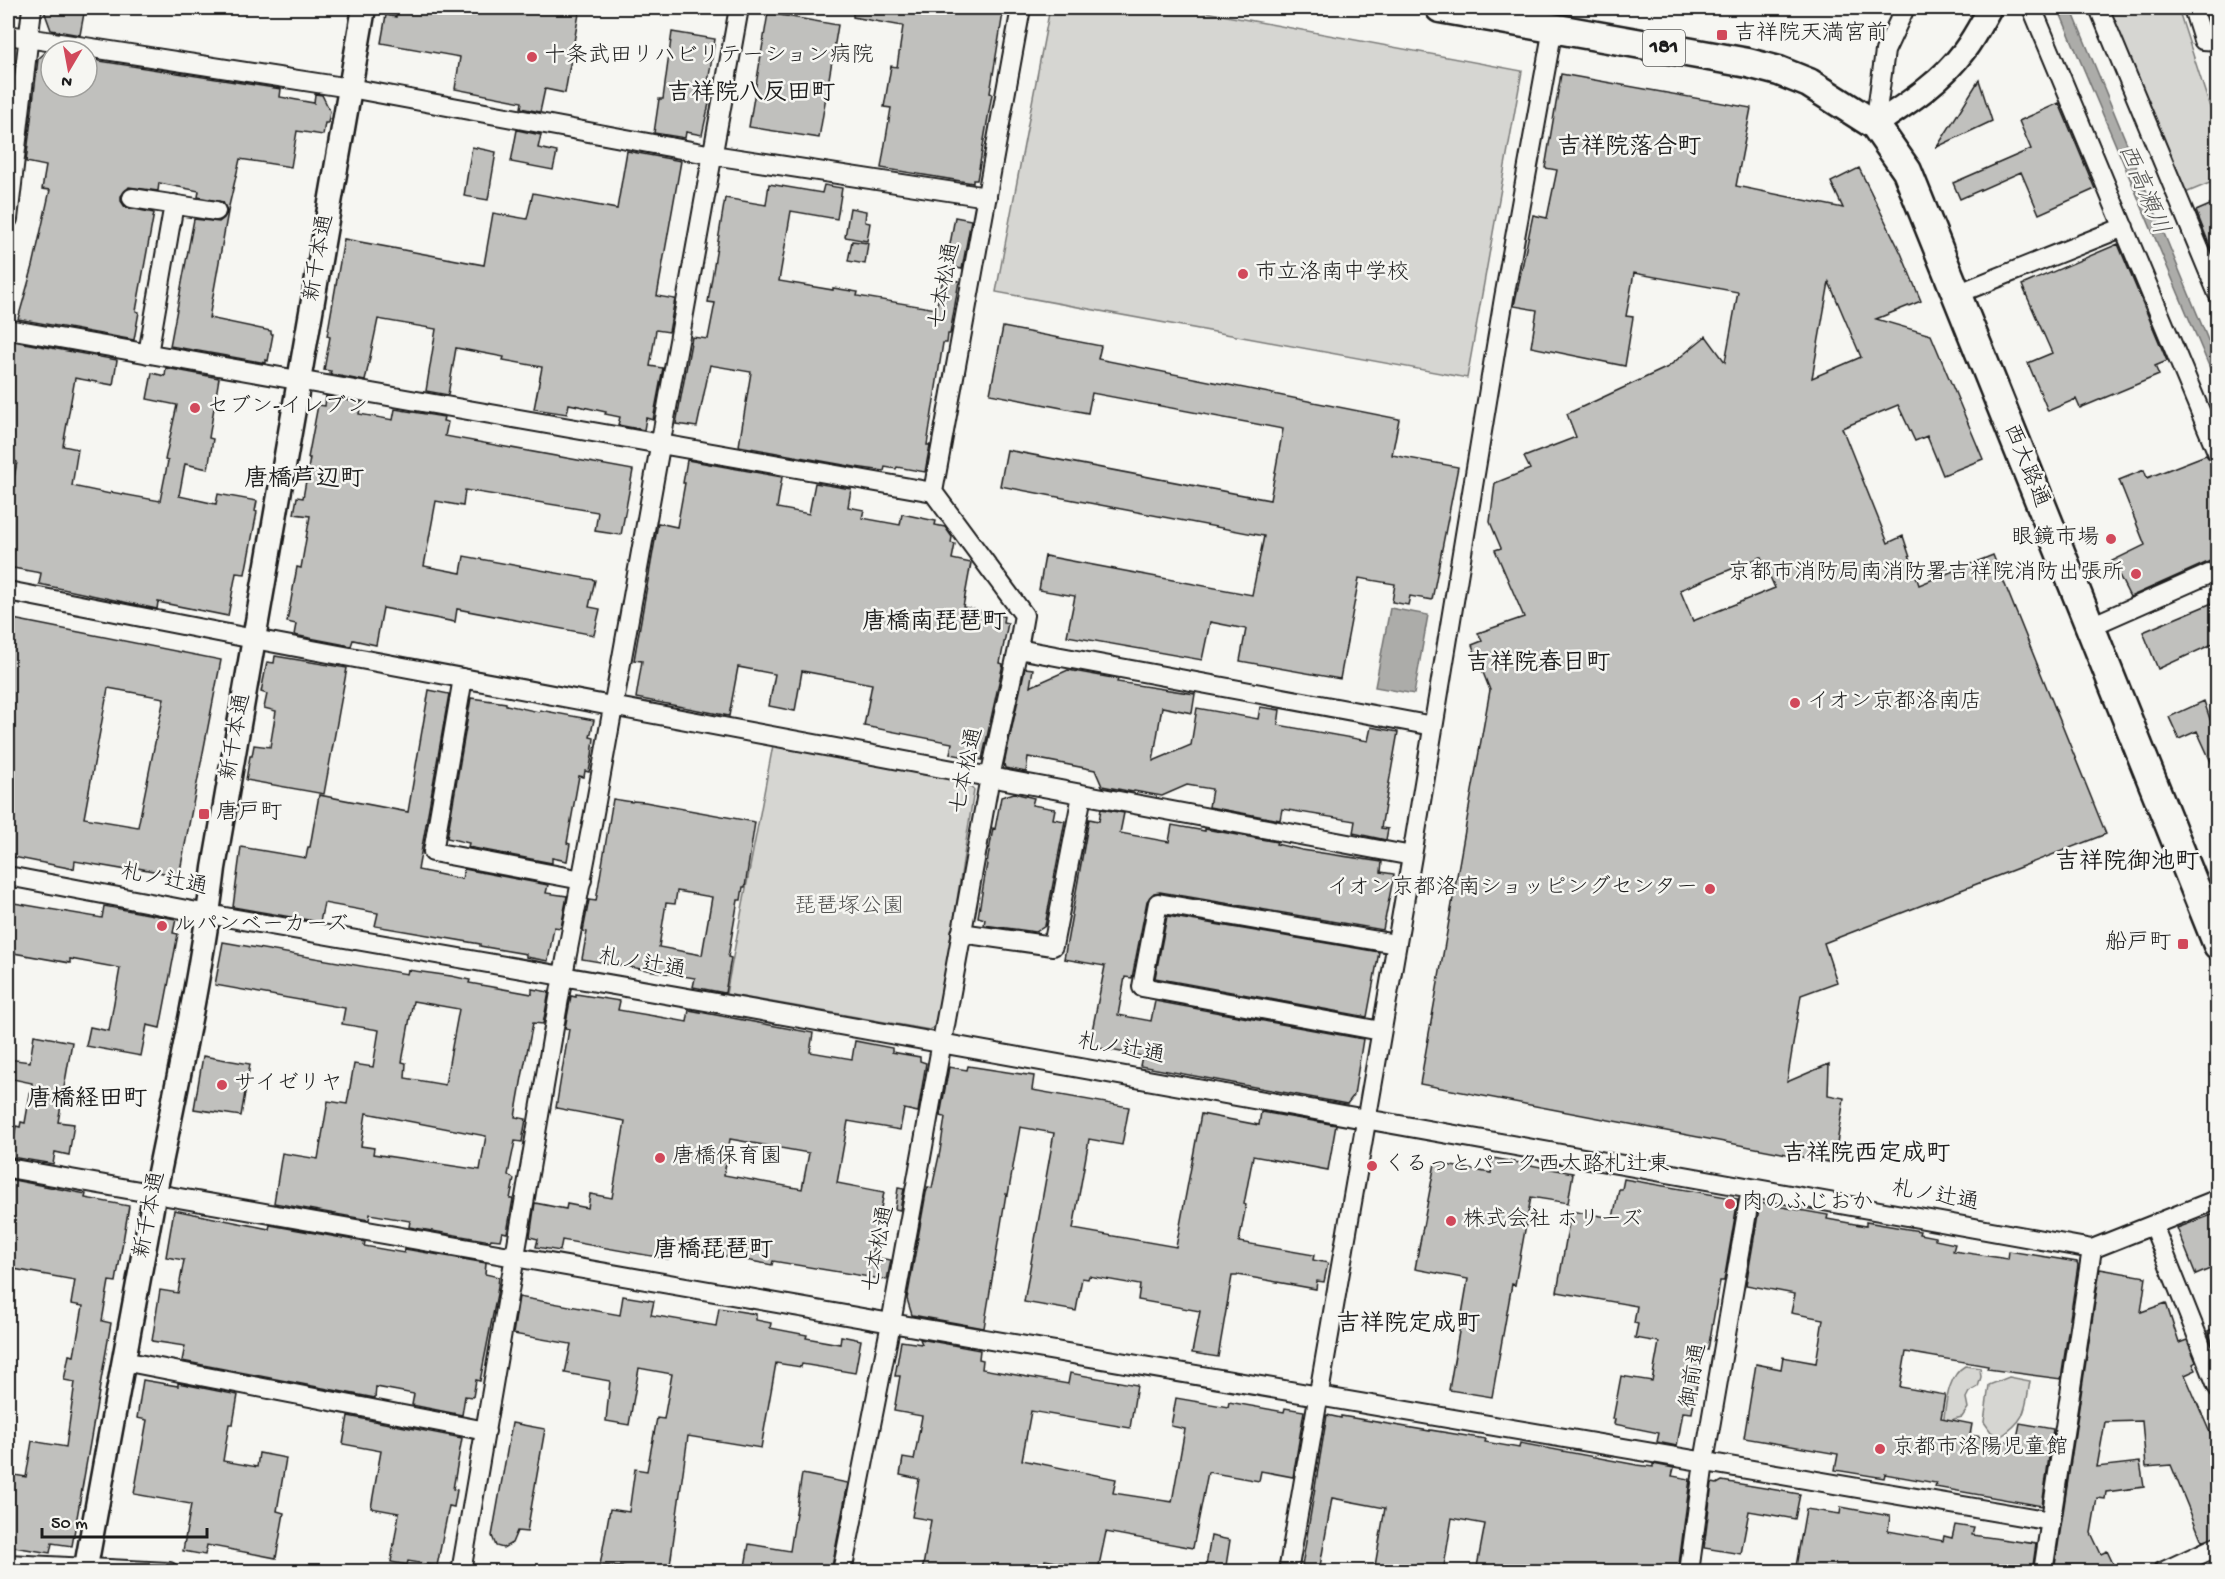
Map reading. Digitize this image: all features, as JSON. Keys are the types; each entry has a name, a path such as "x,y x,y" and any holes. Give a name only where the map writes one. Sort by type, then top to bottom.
{"main road":[{"name":"181","path":"1440,8 1748,63 1779,71 1809,83 1875,125"},
{"name":"西大路通","path":"1875,125 1907,171 2217,945"}],"street":[{"path":"8,219 32,8"},
{"name":"新千本通","path":"85,1570 208,914 298,380 364,8"},
{"path":"461,1572 563,975 614,706 739,8"},
{"name":"七本松通","path":"842,1572 891,1323 990,777 1024,615 933,492 1021,8"},
{"path":"1875,125 1885,51 1905,8"},
{"path":"1875,125 1924,92 1949,68 1964,51 1990,8"},
{"path":"2032,8 2217,454"},
{"path":"2099,8 2217,293"},
{"path":"2193,8 2203,40 2217,41"},
{"path":"1288,1572 1412,856 1504,298 1553,28"},
{"path":"8,35 350,88 713,154 987,197"},
{"path":"132,198 216,210"},
{"path":"148,354 174,204"},
{"path":"1957,294 2124,227"},
{"path":"8,329 933,492"},
{"path":"2089,627 2217,570"},
{"path":"8,591 1412,856"},
{"path":"1018,649 1433,726"},
{"path":"463,678 433,852 582,880"},
{"path":"961,933 1053,946 1082,795"},
{"name":"札ノ辻通","path":"8,876 208,914 563,975 2092,1249"},
{"path":"1381,1031 1142,987 1158,903 1396,944"},
{"path":"8,1168 891,1323 2051,1521"},
{"name":"御前通","path":"1689,1572 1704,1462 1750,1189"},
{"path":"2043,1572 2092,1249 2217,1199"},
{"path":"2153,1225 2217,1388"},
{"path":"123,1361 486,1431"},
{"path":"2163,1572 2217,1546"},
{"path":"8,1564 85,1570 169,1572"}],"green space":[{"path":"1050,8 1184,8 1522,71 1467,378 996,292"},
{"path":"2107,8 2178,8 2217,129 2217,180 2183,194"},
{"name":"琵琶塚公園","path":"773,745 967,782 974,790 938,1023 930,1030 726,994"},
{"path":"1965,1366 1980,1368 1981,1377 1978,1387 1969,1392 1966,1398 1968,1408 1962,1417 1954,1419 1951,1423 1943,1424 1951,1384 1954,1377"},
{"path":"2009,1377 2030,1381 2020,1419 2000,1437 1991,1432 1984,1422 1989,1385"}],"water":[{"name":"西高瀬川","path":"2058,8 2071,8 2217,362 2217,385"},
{"path":"1390,608 1428,615 1414,694 1375,687"}],"building":[{"path":"43,8 85,8 80,35 51,30"},
{"name":"十条武田リハビリテーション病院","path":"397,8 580,8 565,93 545,89 540,112 521,108 522,102 455,89 460,57 381,43 386,15 396,17"},
{"path":"853,8 973,8 1003,13 977,180 973,180 973,183 881,168 891,108 884,107 891,66 897,67 903,26 853,17"},
{"path":"768,13 838,25 819,138 749,127"},
{"path":"672,32 715,39 707,89 712,90 702,135 686,132 685,138 654,133 659,99 663,99"},
{"path":"38,59 39,99 99,99 99,61 281,89 280,97 314,103 315,94 322,95 330,111 323,135 297,131 291,167 240,159 229,206 209,318 271,331 273,334 266,363 170,346 194,219 219,222 227,212 223,202 198,197 199,191 159,183 158,191 129,187 121,196 125,207 154,213 136,311 139,312 134,340 18,319 50,190 42,189 46,166 26,162"},
{"name":"イオン京都洛南ショッピングセンター","path":"1561,74 1751,108 1736,186 1843,208 1831,182 1859,168 1901,253 1921,301 1876,319 1931,335 1983,459 1943,475 1927,436 1915,441 1898,405 1842,428 1888,543 1903,536 1919,585 1993,555 2106,834 1824,943 1837,982 1801,995 1787,1082 1829,1064 1828,1095 1844,1098 1834,1163 1420,1084 1490,690 1472,645 1482,641 1478,633 1524,617 1495,550 1501,548 1490,522 1495,483 1530,469 1524,457 1576,437 1567,414 1668,367 1706,336 1725,362 1738,292 1634,273 1626,316 1633,317 1625,366 1531,347 1537,310 1514,306 1533,215 1547,218 1557,170 1545,168","holes":["1829,282 1861,357 1812,378","1761,557 1775,588 1693,621 1680,590"]},
{"path":"1979,80 1992,121 1937,147"},
{"path":"2059,103 2095,189 2039,214 2021,172 1960,199 1953,183 2031,149 2019,121"},
{"path":"517,130 541,135 538,148 557,152 553,170 511,162"},
{"path":"472,147 496,152 488,200 464,196"},
{"path":"627,151 681,161 657,296 675,299 669,332 656,330 650,366 663,368 653,420 646,418 644,430 618,425 620,417 605,414 606,412 569,404 567,414 534,409 542,367 456,348 448,395 426,391 436,329 378,319 365,381 330,374 331,371 324,370 330,337 327,336 344,239 484,265 493,213 527,219 533,193 617,209"},
{"path":"769,184 822,193 824,185 842,188 837,219 791,211 779,281 858,292 857,296 936,309 943,279 959,281 950,334 948,334 947,343 943,343 925,472 897,467 896,469 885,467 884,471 855,467 739,446 751,372 710,365 697,427 676,424 692,337 708,339 715,303 708,302 725,198 766,205"},
{"path":"2217,202 2217,264 2196,211"},
{"path":"850,208 866,211 865,222 870,223 867,241 845,237"},
{"path":"955,217 971,220 962,269 946,266"},
{"path":"852,241 868,243 865,264 848,261"},
{"path":"2118,244 2167,361 2155,366 2159,375 2080,408 2076,399 2048,411 2028,363 2052,353 2022,285"},
{"path":"1003,327 1101,346 1098,359 1399,419 1392,455 1458,467 1432,600 1410,596 1408,605 1392,602 1395,584 1359,578 1340,679 1240,661 1246,629 1210,622 1202,660 1067,636 1075,596 1039,590 1045,556 1252,595 1264,536 1000,486 1007,450 1270,500 1283,429 1092,393 1088,413 990,394"},
{"path":"13,341 117,360 113,385 75,378 63,446 78,449 72,486 110,494 111,492 160,501 168,461 165,460 177,405 147,399 152,373 165,376 166,368 219,378 209,438 213,439 208,469 185,464 179,496 216,504 218,494 257,501 245,574 236,573 228,616 158,602 157,609 39,584 41,573 8,567 8,499 10,499 17,462 8,458 8,343 12,344"},
{"path":"326,396 361,403 359,414 393,420 395,409 444,417 443,421 448,422 445,436 633,470 621,535 595,531 598,512 465,490 463,506 436,501 424,566 461,573 464,556 595,580 589,607 600,609 594,635 457,609 455,622 383,608 376,645 353,640 351,646 294,635 296,624 287,622 297,567 301,568 310,516 294,514 297,497 303,498 318,405 325,406"},
{"path":"2206,455 2213,464 2217,477 2217,558 2130,597 2112,561 2145,545 2119,480 2144,470 2147,478"},
{"path":"687,460 782,477 777,508 809,514 815,483 851,489 848,507 864,510 862,518 900,525 902,514 936,521 935,525 945,527 952,537 951,543 955,544 952,559 971,563 963,607 1004,616 1003,622 1008,623 1000,663 1003,664 982,760 950,754 952,743 864,726 872,684 802,671 795,711 769,706 775,674 738,667 729,716 636,698 642,661 634,660 658,523 677,527"},
{"path":"2217,601 2217,642 2158,669 2143,632"},
{"path":"8,618 221,660 179,876 127,866 127,870 75,861 74,869 8,856","holes":["108,688 164,698 138,827 84,818"]},
{"path":"275,656 347,668 324,794 246,780 254,745 270,747 276,711 264,708 267,694 261,692 267,662 274,663"},
{"path":"1025,668 1033,669 1030,687 1068,670 1118,679 1117,682 1195,694 1192,713 1162,707 1153,761 1191,745 1197,708 1258,719 1260,707 1280,710 1278,725 1368,741 1371,727 1398,732 1381,828 1388,829 1386,840 1353,833 1355,821 1282,809 1280,820 1209,807 1212,789 1187,785 1162,796 1133,792 1102,786 1095,770 1028,757 1026,772 1005,768"},
{"path":"429,690 449,694 418,870 462,879 464,869 548,885 546,893 567,896 561,928 554,927 548,961 526,957 526,954 480,946 480,944 375,926 378,913 324,903 320,922 233,907 241,847 306,858 319,795 408,812"},
{"path":"471,698 506,703 506,705 539,712 540,710 594,720 590,737 594,738 589,772 585,771 584,777 579,776 567,843 570,844 567,861 552,858 552,863 468,847 469,843 447,838"},
{"path":"2204,701 2217,740 2217,761 2212,764 2197,731 2179,739 2169,717"},
{"path":"1014,793 1034,798 1032,805 1055,809 1053,819 1065,821 1045,926 1036,932 984,925 985,919 978,917 993,828 995,829 1001,797"},
{"path":"613,799 645,802 755,822 745,887 743,887 741,900 738,900 728,957 731,958 725,993 693,987 695,978 582,959 587,932 583,931 589,900 596,901","holes":["677,891 712,897 702,955 659,947 666,903 675,904"]},
{"path":"1101,809 1124,813 1120,833 1169,842 1172,825 1205,831 1205,829 1277,842 1276,844 1302,850 1382,862 1381,872 1394,874 1383,930 1160,892 1154,893 1147,901 1132,978 1125,977 1118,1015 1151,1021 1155,1001 1363,1039 1354,1095 1347,1104 1140,1066 1142,1056 1089,1046 1105,966 1064,959 1089,819 1099,821"},
{"path":"8,902 102,918 104,906 176,919 173,933 178,934 160,1028 147,1025 141,1056 86,1046 90,1027 109,1031 120,968 70,959 70,963 8,952"},
{"path":"1167,916 1379,952 1367,1017 1155,978"},
{"path":"223,942 407,974 408,970 451,976 470,980 469,983 532,994 532,989 549,992 543,1024 533,1023 515,1117 526,1119 522,1142 515,1141 508,1175 514,1179 507,1233 502,1232 500,1240 491,1239 490,1241 409,1227 410,1221 370,1214 369,1220 274,1203 282,1153 318,1159 328,1101 347,1104 354,1064 373,1067 379,1030 342,1024 345,1008 215,985","holes":["413,1001 459,1009 445,1085 405,1078 406,1063 402,1062","366,1113 486,1136 480,1170 373,1154 374,1148 361,1146"]},
{"path":"576,994 620,1001 618,1010 687,1022 689,1010 813,1033 810,1052 852,1059 855,1041 892,1048 892,1052 920,1057 920,1061 926,1063 918,1112 904,1109 900,1130 848,1121 837,1183 884,1192 872,1257 891,1260 887,1280 773,1261 772,1265 670,1246 668,1259 562,1240 560,1251 536,1247 538,1239 530,1237 535,1203 566,1209 567,1204 588,1208 590,1194 612,1198 625,1121 556,1108 569,1029 565,1028 571,996 576,997","holes":["730,1139 809,1153 802,1189 724,1175"]},
{"path":"34,1035 72,1042 58,1122 74,1124 69,1155 55,1152 53,1164 11,1157 16,1126 20,1127 21,1122 25,1123 32,1083 8,1078 8,1059 30,1062"},
{"path":"203,1056 250,1064 241,1116 194,1109"},
{"path":"968,1066 1034,1076 1032,1090 1129,1107 1122,1145 1089,1139 1073,1229 1176,1247 1201,1114 1259,1125 1261,1112 1336,1125 1328,1170 1253,1156 1239,1242 1314,1255 1313,1260 1328,1263 1324,1282 1317,1281 1316,1289 1238,1275 1232,1276 1218,1357 1192,1353 1200,1311 1138,1300 1140,1285 1089,1276 1088,1279 1082,1278 1076,1311 1024,1302 1054,1133 1020,1127 1008,1195 1006,1194 984,1328 912,1315 907,1299 926,1193 928,1187 932,1188 940,1151 945,1117 940,1116 949,1067 967,1070"},
{"path":"1493,1158 1573,1173 1568,1203 1531,1197 1515,1285 1512,1284 1492,1397 1449,1390 1468,1279 1415,1269 1435,1163 1491,1173"},
{"path":"8,1179 86,1194 85,1198 129,1206 116,1282 109,1281 102,1321 111,1323 72,1546 52,1543 50,1553 8,1546 8,1474 26,1477 32,1441 66,1447 75,1382 64,1380 69,1355 74,1356 83,1306 71,1304 75,1280 8,1268"},
{"path":"1624,1179 1738,1199 1724,1281 1720,1281 1708,1350 1703,1349 1692,1413 1683,1412 1677,1446 1657,1442 1659,1433 1614,1424 1621,1376 1652,1381 1659,1342 1635,1338 1638,1324 1634,1323 1637,1306 1557,1292 1571,1211 1613,1218 1619,1189 1622,1189"},
{"path":"898,1188 904,1189 900,1210 895,1209"},
{"path":"1760,1203 1828,1215 1827,1219 1866,1226 1866,1222 1920,1231 1919,1234 1935,1237 1935,1240 1955,1244 1953,1251 2008,1259 2009,1251 2077,1262 2061,1379 1987,1369 1988,1366 1906,1352 1900,1387 1945,1395 1941,1418 1972,1424 1970,1435 2016,1443 2020,1423 2053,1429 2042,1506 1935,1487 1936,1483 1885,1474 1884,1478 1835,1470 1838,1454 1744,1438 1756,1364 1781,1369 1783,1357 1816,1363 1823,1319 1791,1313 1795,1294 1746,1285"},
{"path":"174,1210 269,1229 270,1225 365,1242 364,1246 404,1253 405,1249 486,1263 485,1274 499,1277 497,1294 480,1381 476,1380 473,1397 465,1396 462,1415 412,1405 414,1394 376,1387 375,1398 182,1361 185,1346 152,1341 160,1290 178,1293 184,1260 166,1257"},
{"path":"2217,1213 2217,1266 2196,1275 2177,1228"},
{"path":"2100,1269 2146,1277 2141,1312 2166,1303 2179,1343 2187,1340 2196,1362 2193,1364 2196,1370 2185,1375 2217,1449 2217,1535 2202,1541 2171,1465 2146,1467 2142,1421 2105,1422 2097,1467 2140,1462 2144,1487 2106,1492 2105,1499 2097,1498 2091,1533 2101,1554 2107,1551 2117,1572 2054,1572"},
{"path":"623,1296 654,1301 651,1315 716,1326 719,1308 756,1314 756,1320 771,1323 770,1328 807,1335 806,1338 840,1344 841,1336 861,1340 855,1373 802,1364 801,1367 776,1363 761,1448 688,1436 670,1565 663,1565 663,1571 600,1565 610,1509 629,1512 635,1469 647,1471 657,1418 664,1419 672,1374 639,1368 629,1425 606,1421 610,1381 565,1373 571,1344 513,1334 519,1297 620,1315"},
{"path":"2217,1327 2217,1353 2216,1353 2208,1331"},
{"path":"920,1339 980,1350 979,1359 983,1360 982,1369 1068,1384 1070,1373 1137,1385 1130,1428 1031,1411 1022,1460 1116,1479 1113,1493 1172,1502 1185,1429 1171,1426 1176,1398 1228,1407 1229,1402 1284,1412 1285,1408 1304,1411 1293,1477 1261,1471 1259,1481 1208,1472 1193,1548 1106,1532 1098,1570 1045,1560 1043,1572 922,1572 931,1520 912,1517 919,1479 900,1475 903,1458 914,1460 922,1416 894,1411 900,1376 895,1376 901,1341 922,1344"},
{"path":"143,1380 178,1386 178,1383 238,1395 233,1424 229,1424 223,1461 257,1467 259,1453 286,1458 277,1511 284,1513 276,1558 207,1545 205,1555 183,1551 191,1504 134,1494 147,1420 137,1418"},
{"path":"1327,1415 1486,1439 1485,1442 1519,1448 1520,1443 1637,1465 1653,1467 1653,1464 1674,1468 1672,1476 1690,1479 1678,1572 1476,1572 1485,1524 1452,1518 1443,1572 1374,1572 1385,1508 1332,1498 1319,1572 1301,1572"},
{"path":"348,1416 462,1438 453,1489 457,1490 454,1507 449,1506 437,1566 408,1561 407,1565 391,1562 399,1513 371,1508 381,1451 343,1444"},
{"path":"512,1423 545,1429 527,1532 517,1531 512,1543 503,1548 496,1546 492,1536"},
{"path":"802,1474 848,1483 831,1572 744,1572 749,1544 790,1551"},
{"path":"1722,1481 1800,1494 1795,1519 1749,1511 1741,1554 1704,1548 1712,1483 1717,1484"},
{"path":"1841,1507 1890,1516 1888,1531 1943,1541 1944,1536 1952,1538 1955,1525 1974,1528 1972,1535 2036,1544 2032,1572 1795,1572 1806,1509 1840,1514"},
{"path":"1211,1536 1230,1540 1225,1572 1205,1572"}],"place":[{"name":"吉祥院天満宮前","path":"1722,35"},
{"name":"十条武田リハビリテーション病院","path":"532,57"},
{"name":"市立洛南中学校","path":"1243,274"},
{"name":"セブン-イレブン","path":"195,408"},
{"name":"眼鏡市場","path":"2111,539"},
{"name":"京都市消防局南消防署吉祥院消防出張所","path":"2136,574"},
{"name":"イオン京都洛南店","path":"1795,703"},
{"name":"唐戸町","path":"204,814"},
{"name":"イオン京都洛南ショッピングセンター","path":"1710,889"},
{"name":"ルパンベーカーズ","path":"162,926"},
{"name":"船戸町","path":"2183,944"},
{"name":"サイゼリヤ","path":"222,1085"},
{"name":"唐橋保育園","path":"660,1158"},
{"name":"くるっとパーク西大路札辻東","path":"1372,1166"},
{"name":"肉のふじおか","path":"1730,1204"},
{"name":"株式会社 ホリーズ","path":"1451,1221"},
{"name":"京都市洛陽児童館","path":"1880,1449"}],"district":[{"name":"吉祥院八反田町","path":"751,94"},
{"name":"吉祥院落合町","path":"1629,148"},
{"name":"唐橋芦辺町","path":"304,480"},
{"name":"唐橋南琵琶町","path":"934,623"},
{"name":"吉祥院春日町","path":"1538,664"},
{"name":"吉祥院御池町","path":"2127,863"},
{"name":"唐橋経田町","path":"87,1100"},
{"name":"吉祥院西定成町","path":"1866,1155"},
{"name":"唐橋琵琶町","path":"713,1251"},
{"name":"吉祥院定成町","path":"1408,1325"}]}
